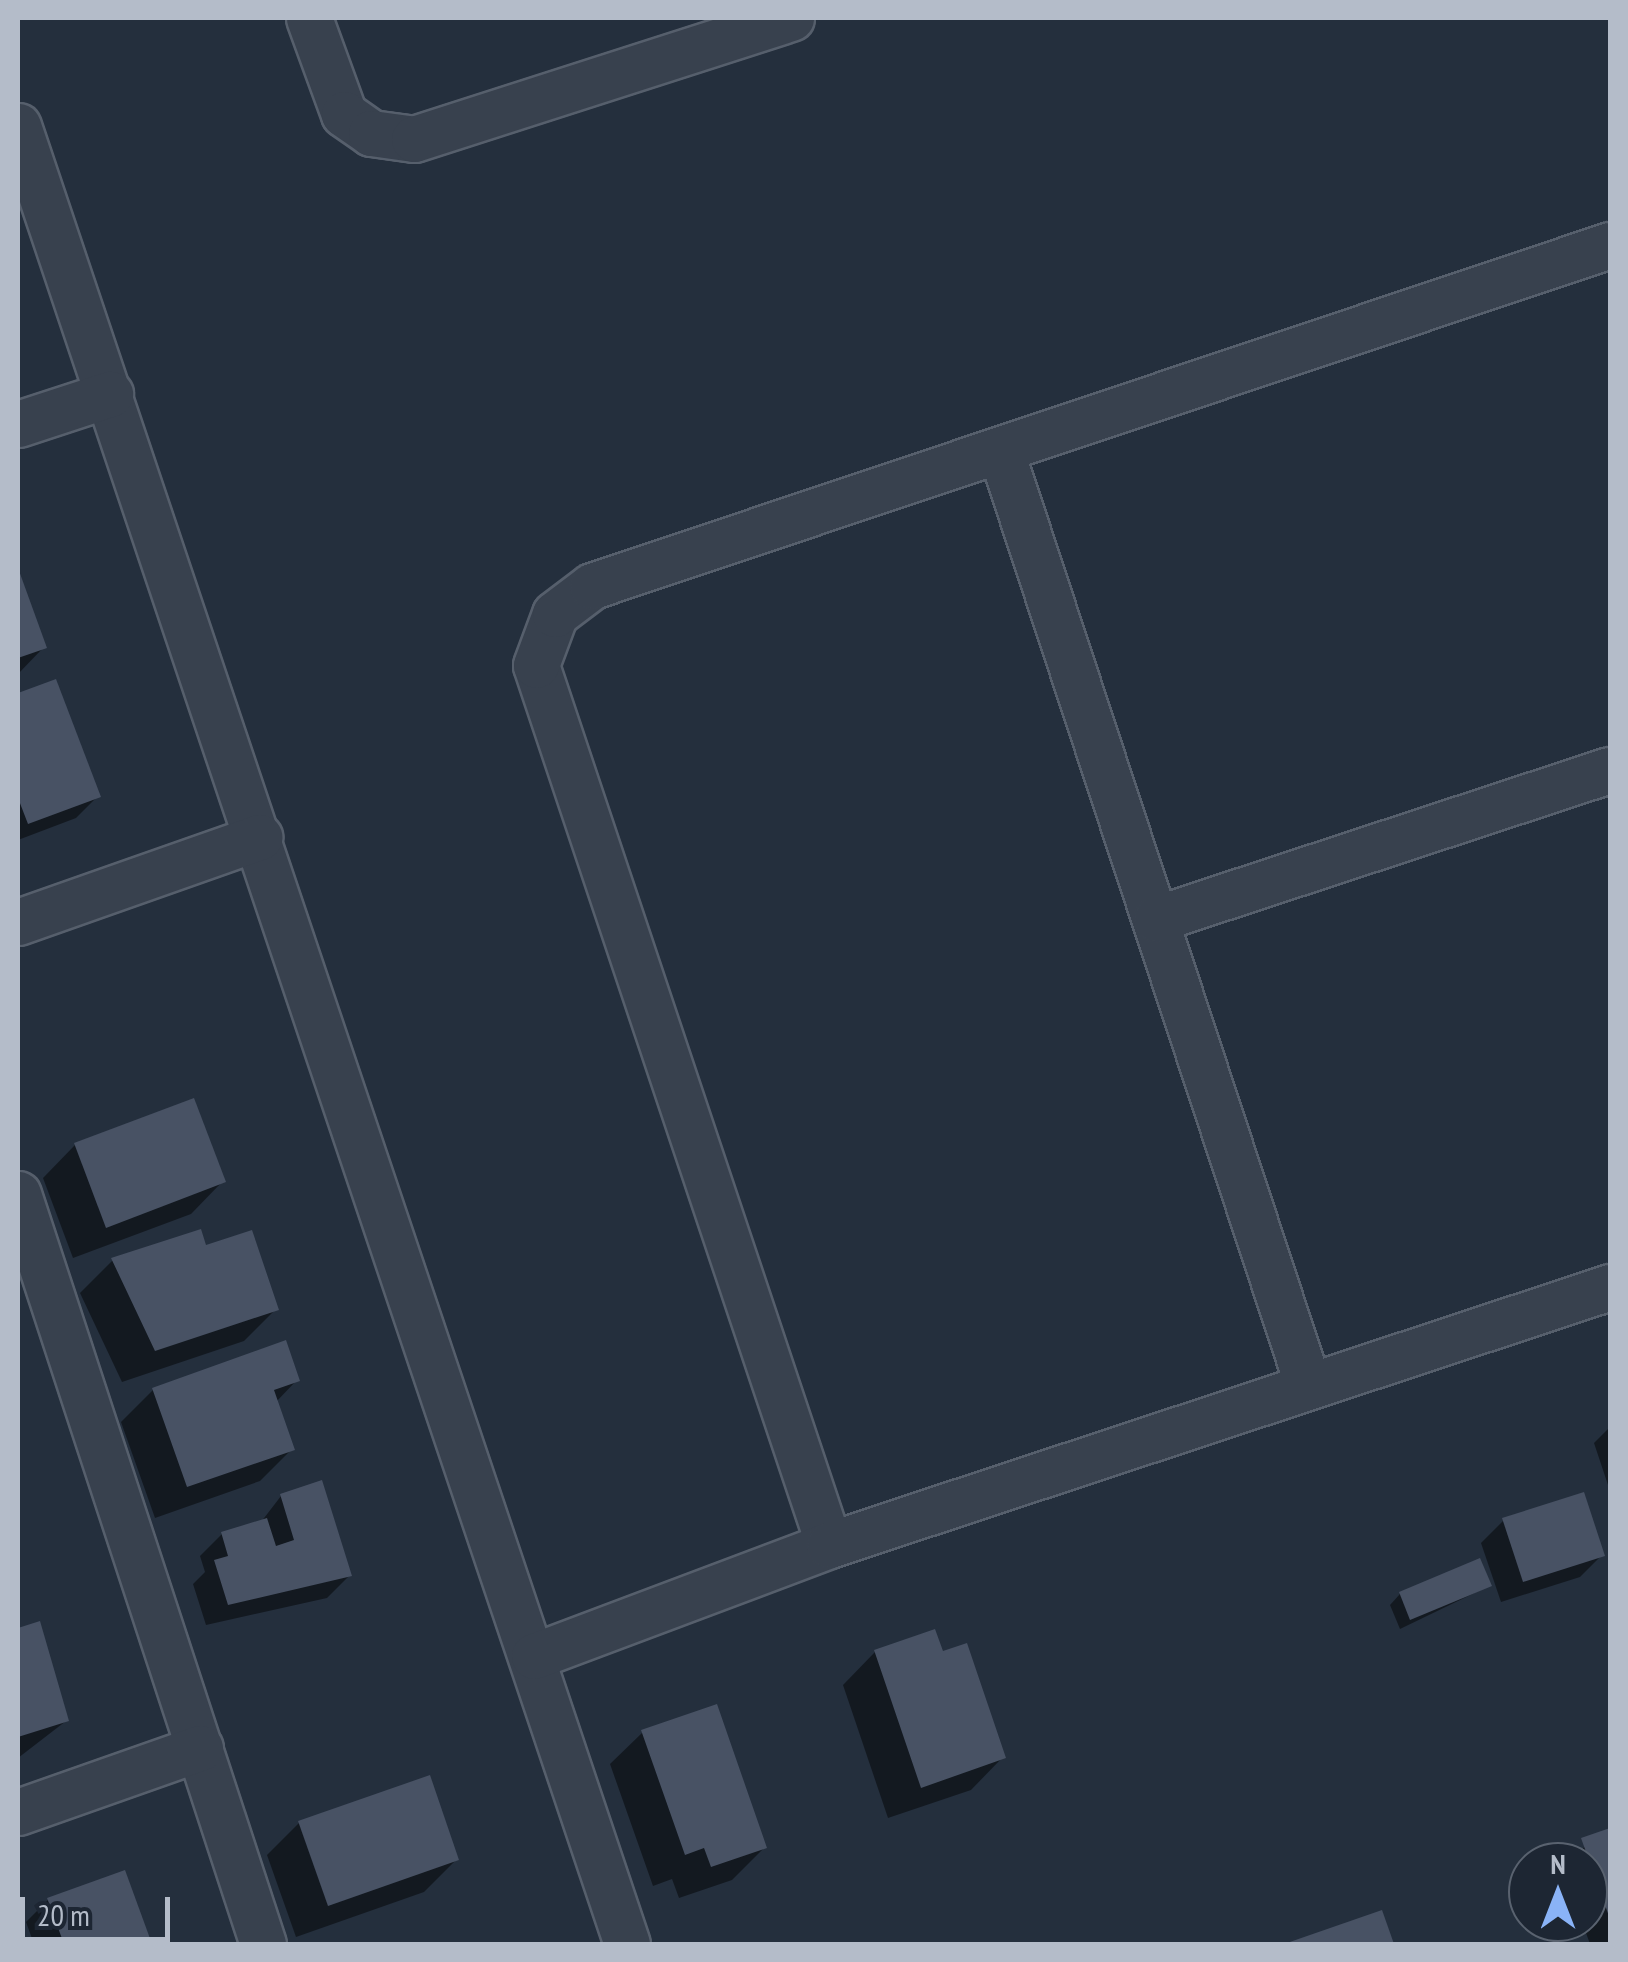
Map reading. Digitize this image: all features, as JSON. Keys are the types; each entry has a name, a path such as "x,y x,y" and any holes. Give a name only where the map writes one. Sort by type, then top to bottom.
{"street":[{"path":"309,18 344,114 371,133 414,139 792,18"},
{"path":"18,126 260,836 627,1944"},
{"path":"829,1545 536,665 555,614 592,586 1610,245"},
{"path":"18,424 110,394"},
{"path":"1001,452 1308,1385"},
{"path":"1156,920 1610,770"},
{"path":"18,922 260,836"},
{"path":"18,1194 262,1944"},
{"path":"534,1656 829,1545 1610,1287"},
{"path":"18,1812 200,1748"}],"building":[{"path":"18,568 47,648 18,658"},
{"path":"56,679 101,797 28,824 18,798 18,693"},
{"path":"194,1098 226,1182 106,1228 74,1143"},
{"path":"201,1229 206,1245 252,1230 279,1310 155,1351 111,1258"},
{"path":"286,1340 300,1381 274,1390 295,1450 187,1487 152,1388"},
{"path":"322,1480 352,1576 228,1605 214,1560 228,1556 221,1532 267,1518 276,1546 294,1540 280,1494"},
{"path":"1584,1492 1605,1556 1523,1582 1502,1518"},
{"path":"1480,1558 1492,1586 1410,1620 1399,1592"},
{"path":"40,1621 69,1721 18,1737 18,1628"},
{"path":"935,1629 943,1651 967,1643 1006,1758 921,1788 874,1650"},
{"path":"717,1704 767,1848 711,1867 704,1848 685,1855 641,1730"},
{"path":"430,1775 459,1860 328,1906 298,1821"},
{"path":"1610,1828 1610,1919 1608,1842 1582,1842 1581,1838"},
{"path":"125,1870 152,1944 64,1944 47,1898"},
{"path":"1382,1910 1394,1944 1284,1944"}]}
